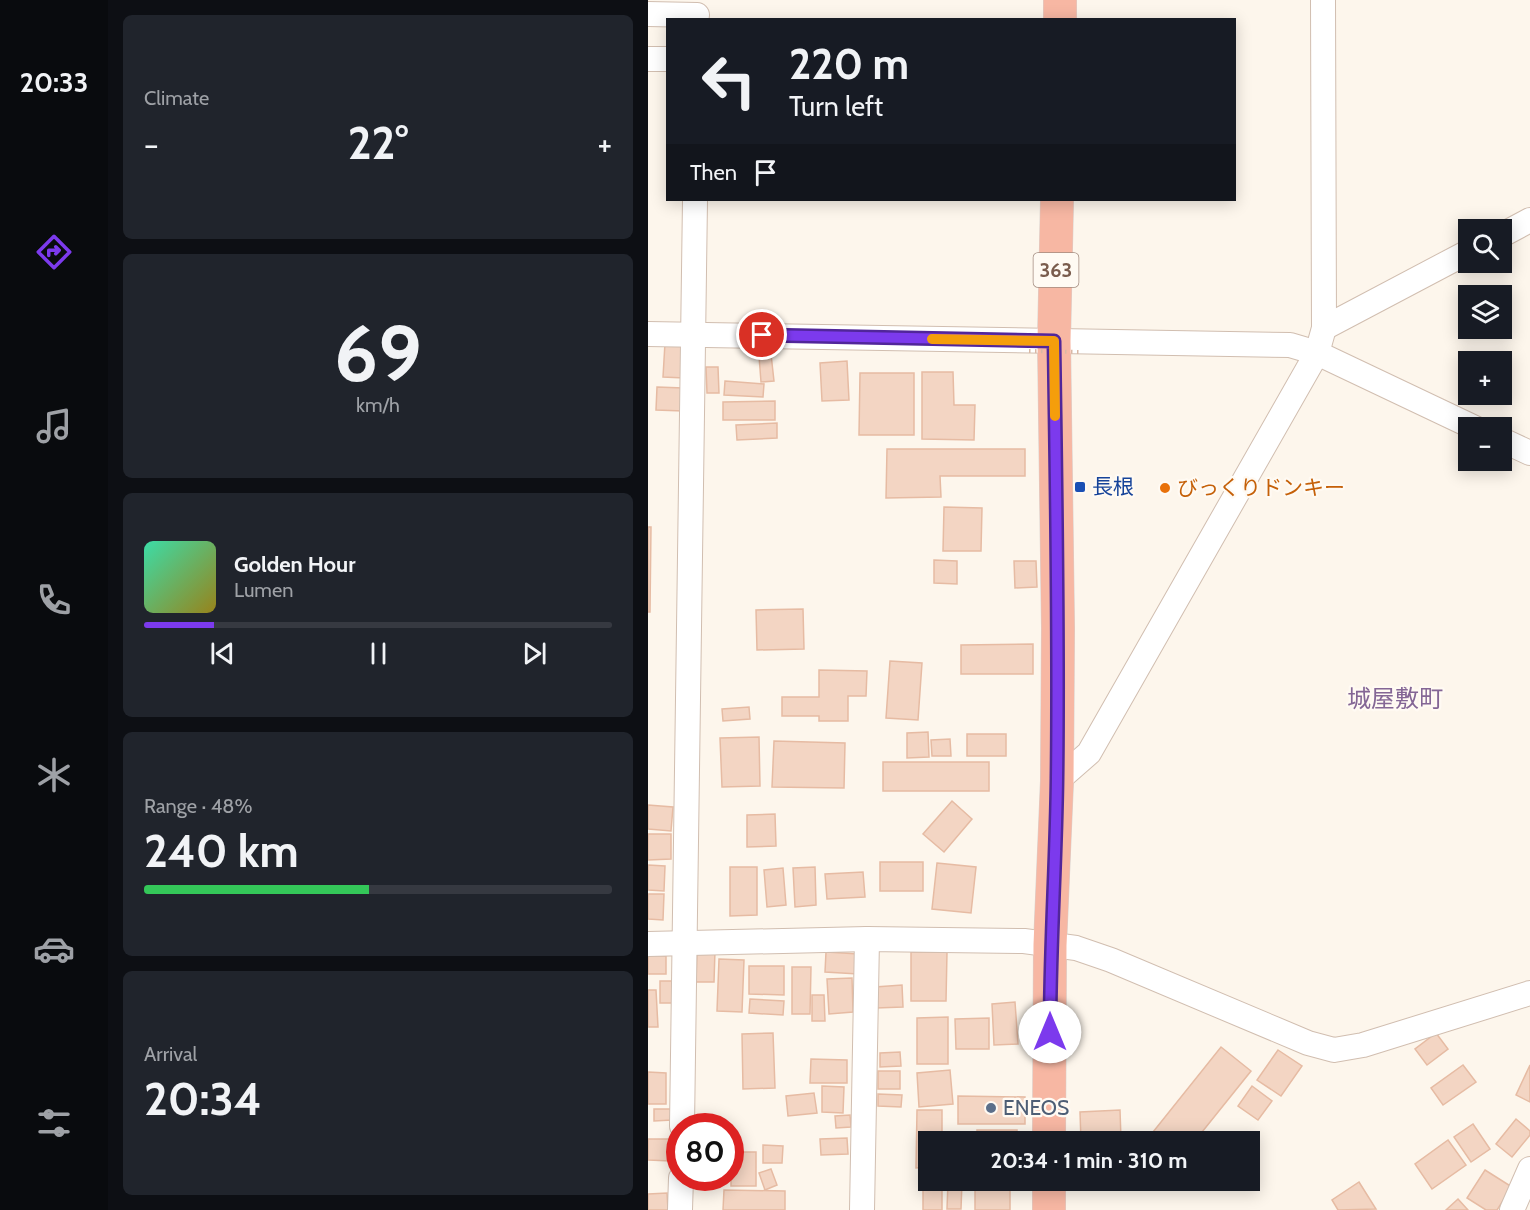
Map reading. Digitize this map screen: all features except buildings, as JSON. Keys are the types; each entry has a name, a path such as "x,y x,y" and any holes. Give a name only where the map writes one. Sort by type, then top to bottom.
{"highway":[{"path":"1060,0 1060,18"},
{"name":"363","path":"1049,1131 1050,945 1057,781 1055,348 1057,201"},
{"path":"1049,1191 1049,1210"}],"street":[{"path":"1057,781 1089,753 1317,353 1324,328 1323,0"},
{"path":"648,14 697,12"},
{"path":"648,60 666,59"},
{"path":"682,1113 695,201"},
{"path":"1512,230 1530,220"},
{"path":"1324,328 1458,257"},
{"path":"648,334 1055,348 1290,345 1317,353 1458,420"},
{"path":"1512,445 1530,453"},
{"path":"862,1210 867,939"},
{"path":"648,944 867,939 1024,941 1076,948 1111,960 1308,1043 1334,1050 1363,1045 1530,993"},
{"path":"1512,1210 1530,1169"},
{"path":"680,1210 681,1191"}],"slow traffic":[{"path":"932,339 1054,341 1055,416"}],"place":[{"name":"長根","path":"1080,487"},
{"name":"びっくりドンキー","path":"1165,488"},
{"name":"ENEOS","path":"991,1108"}],"district":[{"name":"城屋敷町","path":"1395,699"}],"route":[{"path":"762,335 1054,341 1058,628 1057,781 1050,945 1050,1032"}]}
